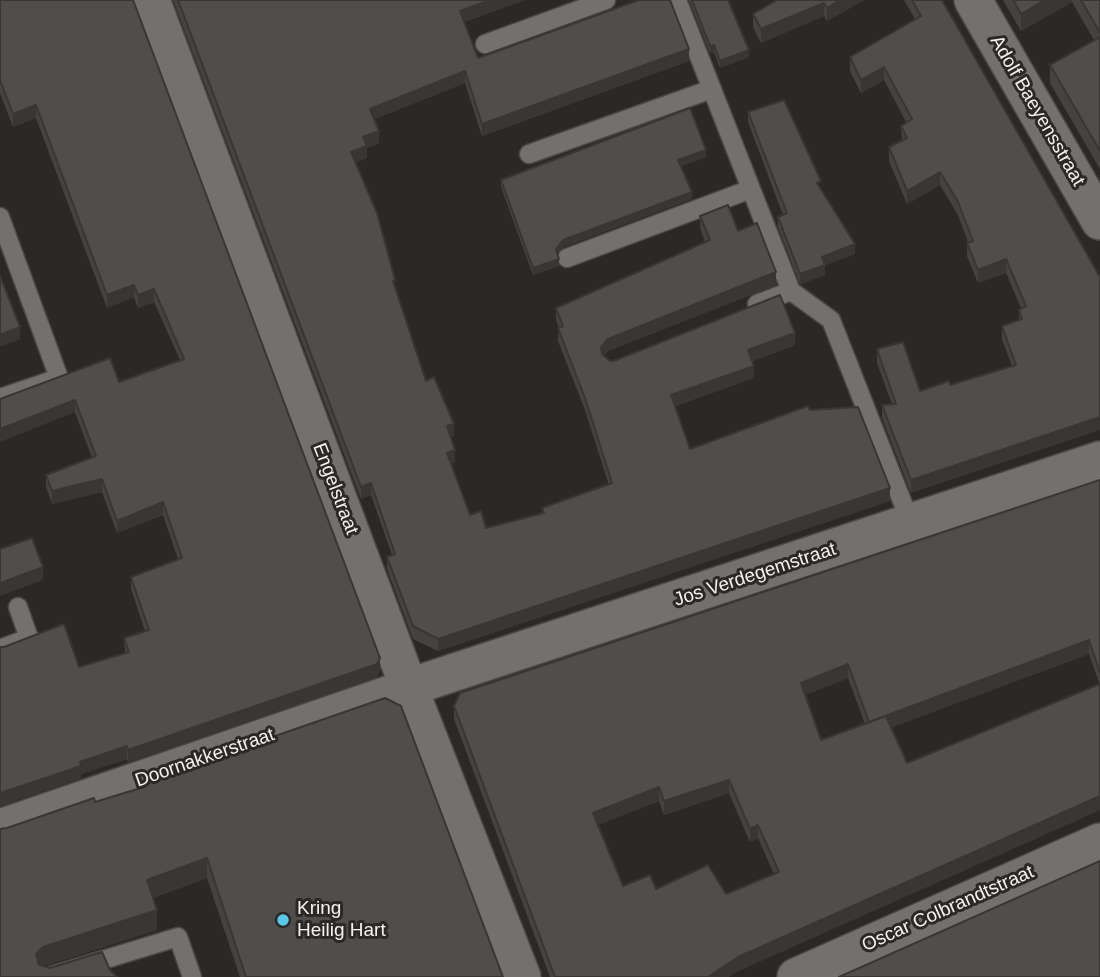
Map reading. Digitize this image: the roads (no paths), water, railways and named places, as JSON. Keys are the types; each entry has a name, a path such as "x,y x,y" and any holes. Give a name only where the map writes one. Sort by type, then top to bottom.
{"street":[{"name":"Engelstraat","path":"151,0 409,688 522,977"},
{"name":"Adolf Baeyensstraat","path":"973,0 1100,221"},
{"name":"Jos Verdegemstraat","path":"409,688 1100,460"},
{"name":"Doornakkerstraat","path":"0,828 409,688"},
{"name":"Oscar Colbrandtstraat","path":"796,977 1100,842"}],"lane":[{"path":"485,44 606,0"},
{"path":"677,0 791,291 831,320 911,524"},
{"path":"529,154 712,89"},
{"path":"567,258 751,189"},
{"path":"0,217 59,378 0,398"},
{"path":"740,311 791,291"},
{"path":"0,649 29,638 18,607"},
{"path":"47,977 178,937 192,977"}],"place":[{"name":"Kring Heilig Hart","path":"283,920"}]}
